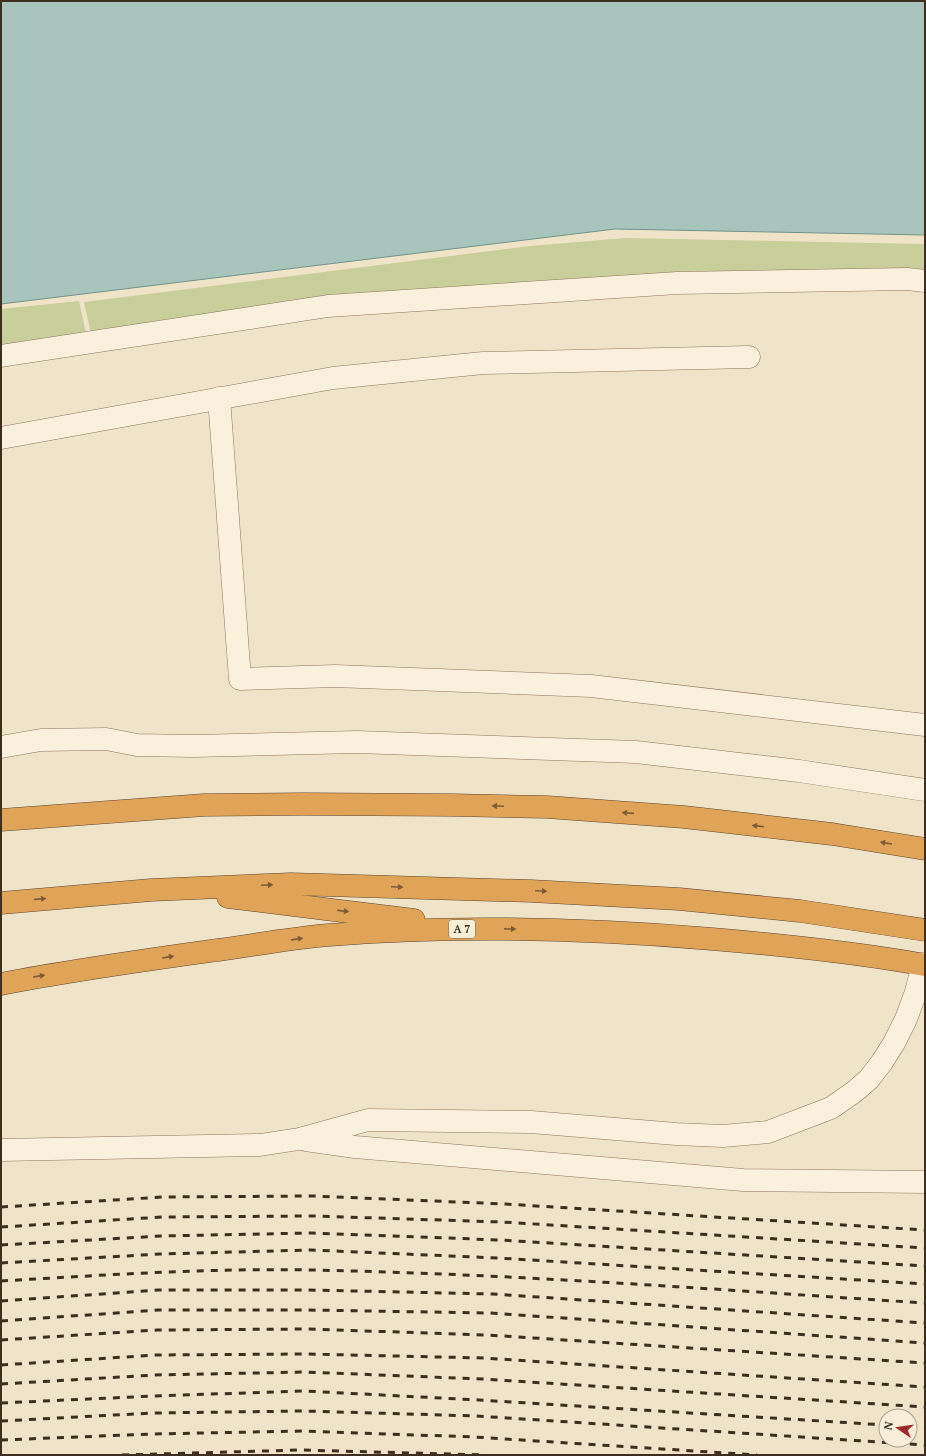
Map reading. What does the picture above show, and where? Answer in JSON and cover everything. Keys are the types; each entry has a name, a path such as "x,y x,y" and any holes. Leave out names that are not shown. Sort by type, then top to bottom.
{"highway":[{"path":"1,820 211,805 303,804 531,807 684,817 832,834 925,849"},
{"name":"A 7","path":"1,903 151,890 291,884 531,891 679,899 800,911 925,930"},
{"name":"A 7","path":"151,890 224,897 484,928"},
{"name":"A 7","path":"1,984 174,956 327,935 484,928 568,929 778,944 893,959 924,965"}],"lane":[{"path":"1,356 328,306 677,283 907,279 925,281"},
{"path":"1,438 333,378 484,363 749,357"},
{"path":"219,398 240,679 335,676 591,686 925,725"},
{"path":"1,747 41,740 106,739 137,745 193,746 357,742 636,752 792,770 925,790"},
{"path":"1,1150 260,1145 299,1139 368,1120 531,1122 676,1134 723,1136 768,1132 831,1108 854,1092 868,1079 894,1043 906,1019 924,965"},
{"path":"299,1139 355,1148 743,1180 925,1182"}],"green space":[{"path":"625,238 925,244 925,270 677,273 92,338 84,302 530,246"},
{"path":"79,301 87,338 1,352 1,309"}],"water":[{"path":"1,1 925,1 925,235 615,229 1,304"}],"railway":[{"path":"1,1207 163,1197 313,1196 505,1204 925,1230"},
{"path":"1,1227 162,1217 313,1216 502,1222 925,1248"},
{"path":"1,1245 161,1236 312,1233 500,1240 925,1266"},
{"path":"1,1263 160,1254 311,1250 498,1258 925,1284"},
{"path":"1,1281 195,1271 312,1270 542,1279 925,1303"},
{"path":"1,1301 158,1290 309,1290 493,1294 925,1323"},
{"path":"1,1321 158,1310 308,1310 490,1313 925,1343"},
{"path":"1,1340 157,1330 307,1329 487,1335 925,1363"},
{"path":"1,1365 156,1355 306,1354 484,1358 925,1387"},
{"path":"1,1384 155,1375 305,1372 482,1379 925,1407"},
{"path":"1,1403 304,1391 479,1400 878,1425"},
{"path":"1,1421 153,1413 304,1411 477,1416 925,1445"},
{"path":"918,1427 925,1427"},
{"path":"1,1440 152,1434 303,1431 474,1437 757,1455"},
{"path":"122,1455 301,1450 486,1455"}]}
